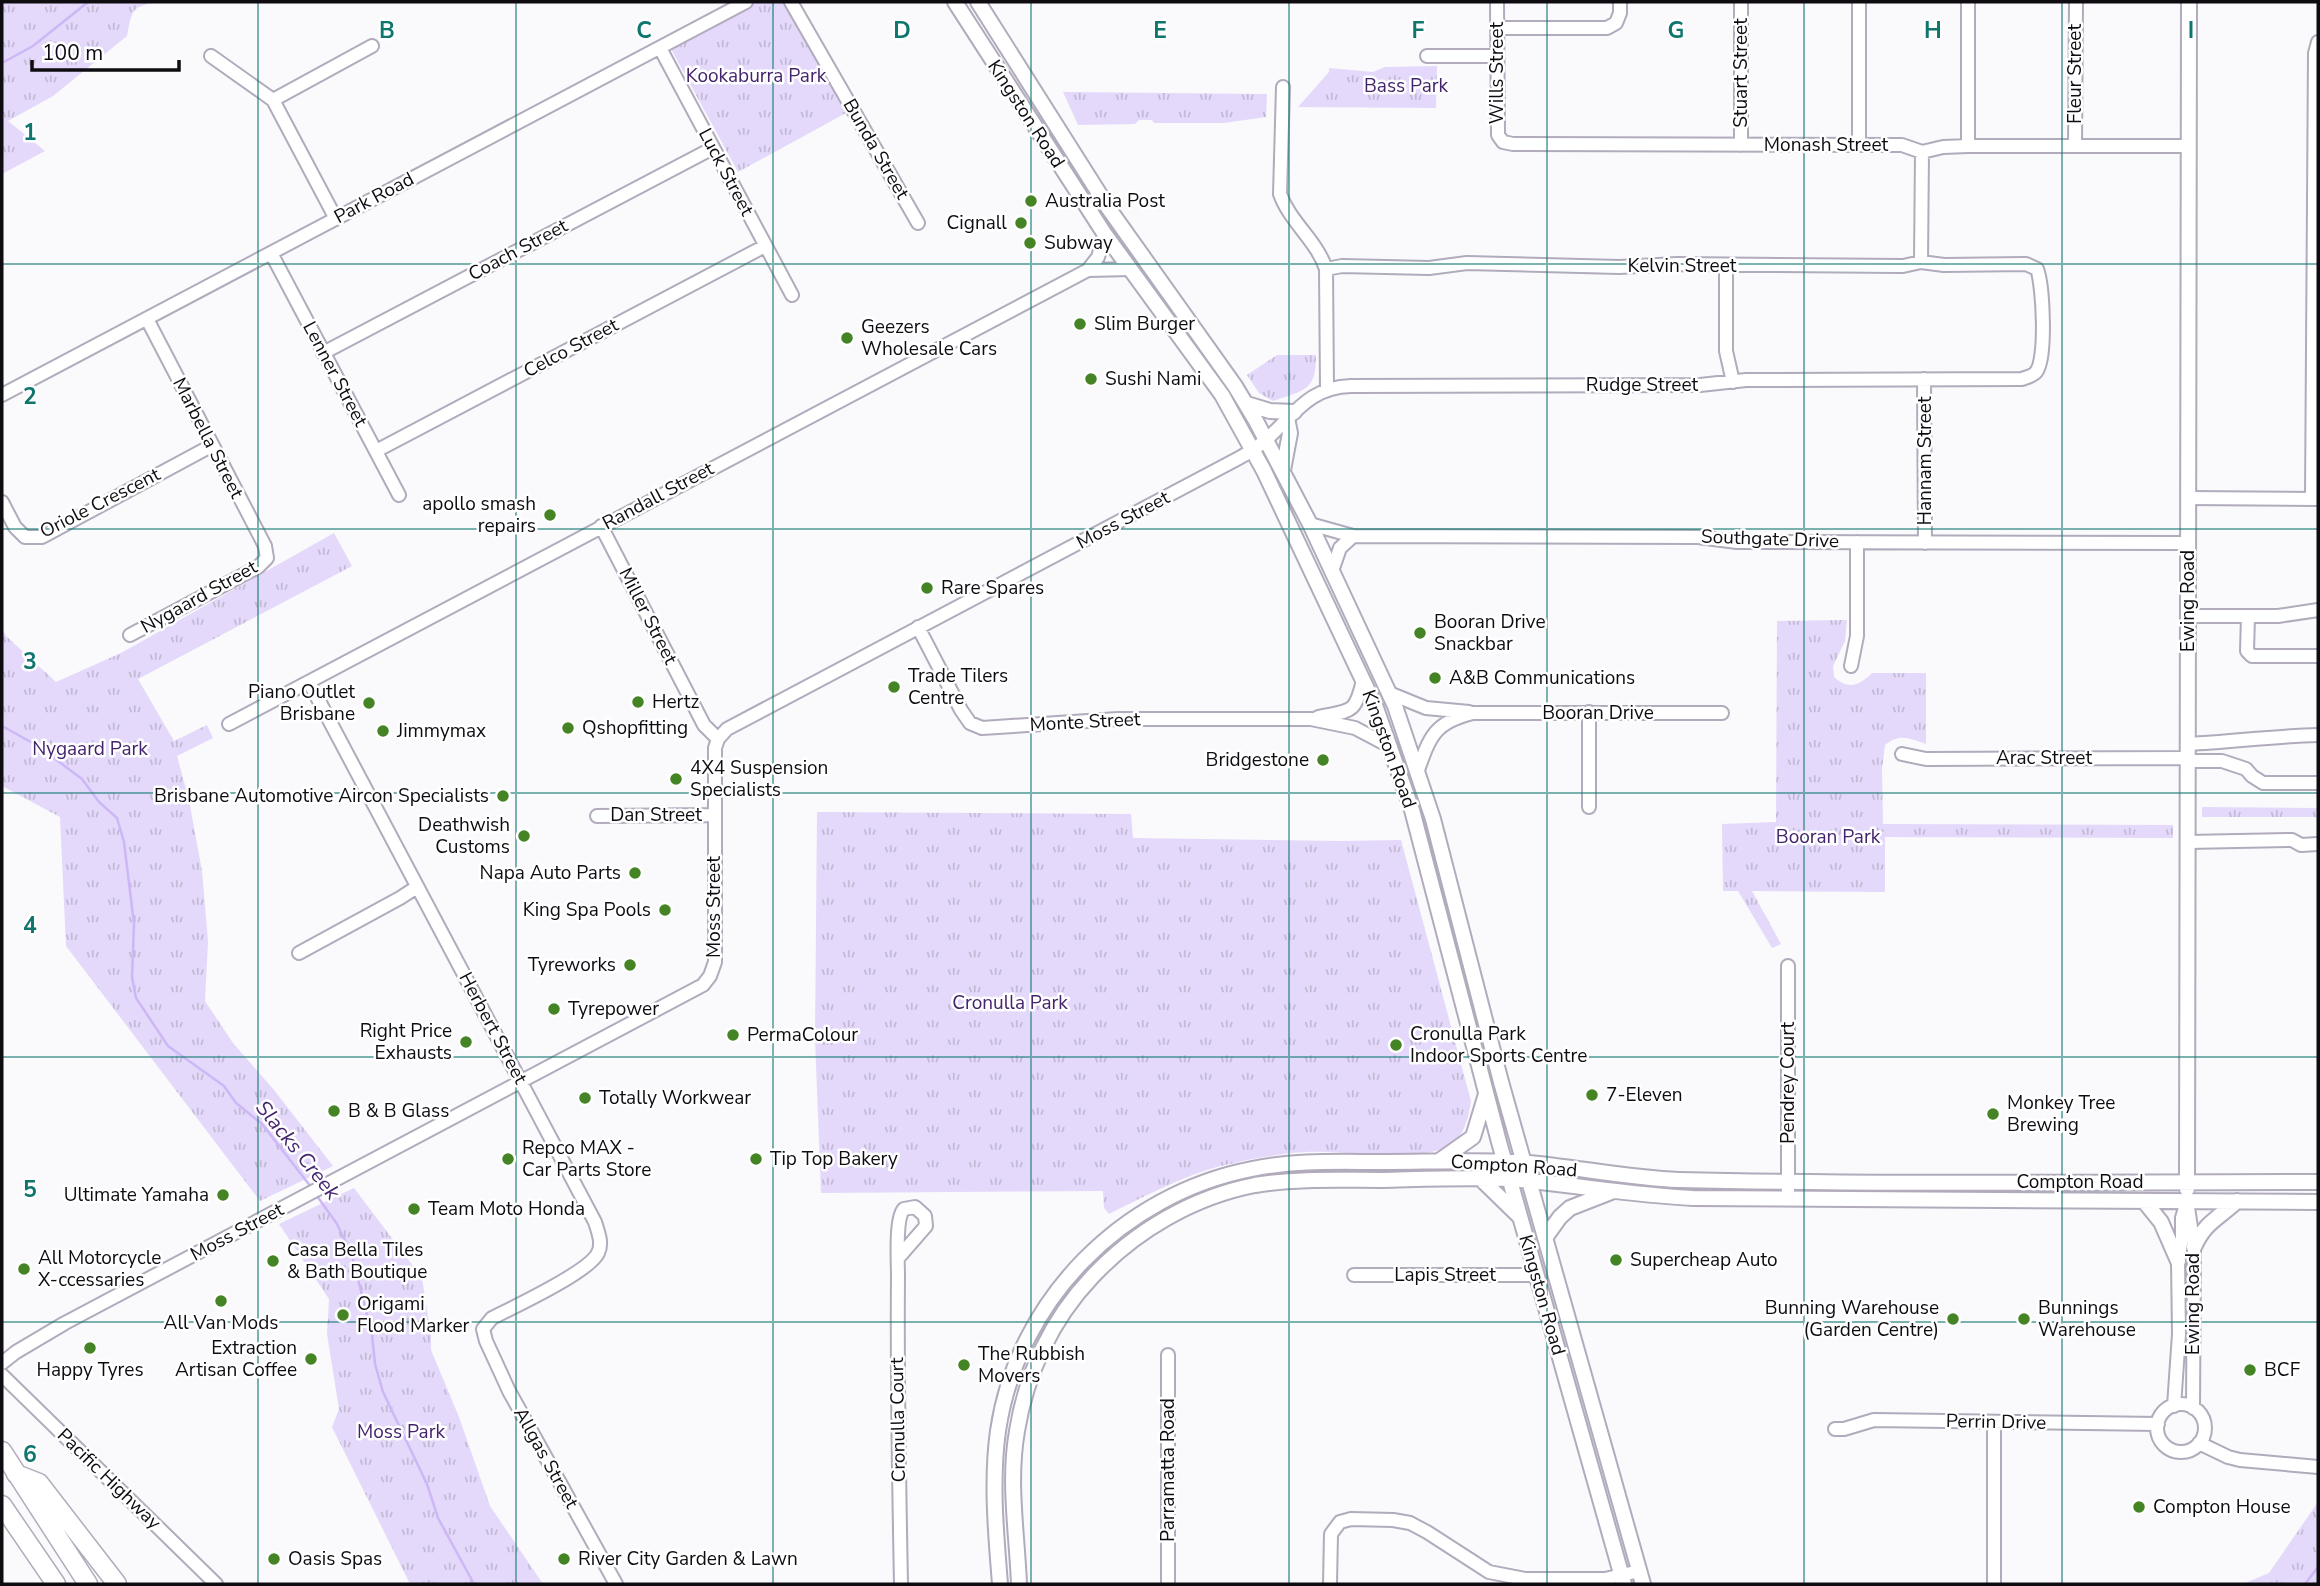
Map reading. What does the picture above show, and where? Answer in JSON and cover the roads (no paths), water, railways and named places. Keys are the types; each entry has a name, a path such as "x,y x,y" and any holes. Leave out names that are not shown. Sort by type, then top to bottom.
{"highway":[{"path":"2,1451 88,1584"},
{"path":"16,1474 39,1483 117,1584"},
{"path":"2,1505 56,1584"}],"main road":[{"name":"Kingston Road","path":"955,2 1105,234 1205,370 1253,450 1363,680 1391,747 1412,810 1486,1094 1623,1580"},
{"name":"Kingston Road","path":"978,2 1109,209 1247,404 1310,524 1389,693 1418,770 1437,836 1529,1182 1641,1578"},
{"name":"Ewing Road","path":"2188,1201 2189,2"},
{"path":"1247,404 1290,415 1290,433 1283,470"},
{"path":"1439,1161 1473,1137 1486,1094"},
{"name":"Compton Road","path":"1000,1584 995,1463 998,1430 1008,1388 1035,1325 1058,1289 1088,1255 1125,1224 1160,1201 1203,1182 1235,1172 1282,1164 1439,1161 1524,1163 1660,1179 2318,1182"},
{"path":"1482,1179 1520,1217"},
{"name":"Compton Road","path":"1019,1584 1012,1473 1016,1432 1035,1365 1056,1323 1081,1288 1113,1256 1147,1229 1181,1210 1219,1195 1256,1185 1310,1180 1482,1179 1680,1198 2318,1202"},
{"path":"1545,1238 1570,1208 1612,1192"},
{"path":"2144,1201 2165,1228 2178,1261"},
{"path":"2194,1247 2206,1226 2237,1201"}],"street":[{"name":"Park Road","path":"2,395 746,2"},
{"name":"Bunda Street","path":"791,2 918,223"},
{"name":"Wills Street","path":"1497,2 1497,124 1498,135 1503,142"},
{"path":"1497,28 1607,27 1616,23 1620,2"},
{"name":"Stuart Street","path":"1741,2 1741,145"},
{"path":"1858,2 1858,145"},
{"path":"1968,2 1968,146"},
{"name":"Fleur Street","path":"2075,146 2076,2"},
{"path":"2188,498 2315,499 2315,53 2318,42"},
{"path":"273,100 372,46"},
{"name":"Luck Street","path":"660,47 792,295"},
{"path":"211,56 273,100 336,219"},
{"path":"1427,56 1497,56"},
{"path":"1267,439 1290,415 1326,389 1326,269 1322,258 1285,208 1280,194 1283,87"},
{"name":"Monash Street","path":"1503,142 1902,145 1922,152 1943,147 1968,146 2189,146"},
{"name":"Coach Street","path":"323,353 713,148"},
{"path":"1921,262 1922,152"},
{"path":"1088,271 1098,257 1105,234"},
{"name":"Celco Street","path":"376,451 765,246"},
{"name":"Lenner Street","path":"271,253 399,495"},
{"name":"Kelvin Street","path":"1326,269 1342,266 1429,268 1467,263 1619,267 1668,264 1903,266 1921,262 1944,265 2026,264 2037,269 2042,282 2043,340 2041,365 2035,374"},
{"path":"1726,266 1726,351 1732,382"},
{"name":"Randall Street","path":"229,724 1088,271 1131,269"},
{"name":"Marbella Street","path":"147,319 265,546 267,558"},
{"name":"Rudge Street","path":"1326,389 1360,386 1686,385 1732,382 2022,379 2035,374"},
{"name":"Hannam Street","path":"1924,379 1925,543"},
{"name":"Moss Street","path":"2,1363 65,1323 699,988 710,976 715,954 713,769 715,748 727,729 1253,450 1267,439"},
{"name":"Oriole Crescent","path":"2,502 15,527 25,537 42,537 211,446"},
{"name":"Southgate Drive","path":"1310,524 1353,536 1685,537 1737,542 2188,543"},
{"name":"Miller Street","path":"601,526 705,727 719,739"},
{"path":"1332,571 1340,548 1353,536"},
{"path":"1850,666 1857,636 1857,542"},
{"name":"Nygaard Street","path":"130,635 258,568 267,558"},
{"path":"2188,616 2278,616 2318,610"},
{"path":"2248,616 2247,651 2252,656 2318,656"},
{"name":"Monte Street","path":"918,627 961,710 970,723 982,728 1118,719 1311,719 1356,728 1391,747"},
{"name":"Monte Street","path":"1311,719 1353,707 1359,699 1363,680"},
{"name":"Herbert Street","path":"309,682 595,1222 601,1240 598,1254 582,1270 492,1318 483,1329"},
{"name":"Booran Drive","path":"1389,693 1426,708 1473,713 1722,713"},
{"path":"1589,712 1589,807"},
{"name":"Booran Drive","path":"1418,770 1426,746 1435,731 1451,719 1473,713"},
{"path":"2188,754 2279,736 2318,735"},
{"name":"Arac Street","path":"1902,754 1926,759 2188,754"},
{"path":"2188,754 2246,769 2263,783 2318,783"},
{"name":"Dan Street","path":"597,816 714,815"},
{"path":"2188,842 2292,841 2301,845 2318,844"},
{"path":"299,953 417,887"},
{"name":"Pendrey Court","path":"1788,966 1788,1199"},
{"name":"Ewing Road","path":"2188,1201 2194,1247 2193,1408"},
{"name":"Ewing Road","path":"2174,1406 2179,1334 2178,1261 2182,1218 2188,1201"},
{"name":"Cronulla Court","path":"898,1257 901,1584"},
{"name":"Lapis Street","path":"1354,1275 1536,1275"},
{"name":"Allgas Street","path":"483,1329 509,1391 616,1584"},
{"name":"Parramatta Road","path":"1168,1355 1168,1584"},
{"name":"Pacific Highway","path":"2,1375 216,1584"},
{"path":"2174,1406 2193,1408 2202,1418 2203,1436 2199,1443 2186,1451 2171,1450 2160,1440 2158,1424 2164,1412 2174,1406"},
{"name":"Perrin Drive","path":"1835,1429 1874,1420 2158,1424"},
{"path":"1994,1422 1994,1584"},
{"path":"2199,1443 2240,1460 2318,1467"},
{"path":"1330,1584 1333,1523 1351,1519 1410,1523 1494,1579 1521,1582 1641,1578"}],"waterway":[{"path":"2,63 33,46 88,2"},
{"name":"Slacks Creek","path":"2,726 38,746 82,779 99,802 117,818 124,842 134,924 132,977 136,998 168,1046 224,1086 236,1103 262,1124 311,1187"},
{"name":"Slacks Creek","path":"317,1196 337,1224 352,1255 383,1392 427,1484 438,1518 474,1584"},
{"name":"Slacks Creek","path":"2305,1584 2318,1567"}],"place":[{"name":"Australia Post","path":"1031,201"},
{"name":"Cignall","path":"1021,223"},
{"name":"Subway","path":"1030,243"},
{"name":"Slim Burger","path":"1080,324"},
{"name":"Geezers Wholesale Cars","path":"847,338"},
{"name":"Sushi Nami","path":"1091,379"},
{"name":"apollo smash repairs","path":"550,515"},
{"name":"Rare Spares","path":"927,588"},
{"name":"Booran Drive Snackbar","path":"1420,633"},
{"name":"A&B Communications","path":"1435,678"},
{"name":"Trade Tilers Centre","path":"894,687"},
{"name":"Hertz","path":"638,702"},
{"name":"Piano Outlet Brisbane","path":"369,703"},
{"name":"Qshopfitting","path":"568,728"},
{"name":"Jimmymax","path":"383,731"},
{"name":"Bridgestone","path":"1323,760"},
{"name":"4X4 Suspension Specialists","path":"676,779"},
{"name":"Brisbane Automotive Aircon Specialists","path":"503,796"},
{"name":"Deathwish Customs","path":"524,836"},
{"name":"Napa Auto Parts","path":"635,873"},
{"name":"King Spa Pools","path":"665,910"},
{"name":"Tyreworks","path":"630,965"},
{"name":"Tyrepower","path":"554,1009"},
{"name":"PermaColour","path":"733,1035"},
{"name":"Right Price Exhausts","path":"466,1042"},
{"name":"Cronulla Park Indoor Sports Centre","path":"1396,1045"},
{"name":"7-Eleven","path":"1592,1095"},
{"name":"Totally Workwear","path":"585,1098"},
{"name":"B & B Glass","path":"334,1111"},
{"name":"Monkey Tree Brewing","path":"1993,1114"},
{"name":"Repco MAX - Car Parts Store","path":"508,1159"},
{"name":"Tip Top Bakery","path":"756,1159"},
{"name":"Ultimate Yamaha","path":"223,1195"},
{"name":"Team Moto Honda","path":"414,1209"},
{"name":"Supercheap Auto","path":"1616,1260"},
{"name":"Casa Bella Tiles & Bath Boutique","path":"273,1261"},
{"name":"All Motorcycle X-ccessaries","path":"24,1269"},
{"name":"All Van Mods","path":"221,1301"},
{"name":"Origami Flood Marker","path":"343,1315"},
{"name":"Bunning Warehouse (Garden Centre)","path":"1953,1319"},
{"name":"Bunnings Warehouse","path":"2024,1319"},
{"name":"Happy Tyres","path":"90,1348"},
{"name":"Extraction Artisan Coffee","path":"311,1359"},
{"name":"The Rubbish Movers","path":"964,1365"},
{"name":"BCF","path":"2250,1370"},
{"name":"Compton House","path":"2139,1507"},
{"name":"Oasis Spas","path":"274,1559"},
{"name":"River City Garden & Lawn","path":"564,1559"}],"park label":[{"name":"Kookaburra Park","path":"756,76"},
{"name":"Bass Park","path":"1406,86"},
{"name":"Nygaard Park","path":"90,749"},
{"name":"Booran Park","path":"1828,837"},
{"name":"Cronulla Park","path":"1010,1003"},
{"name":"Moss Park","path":"401,1432"}]}
